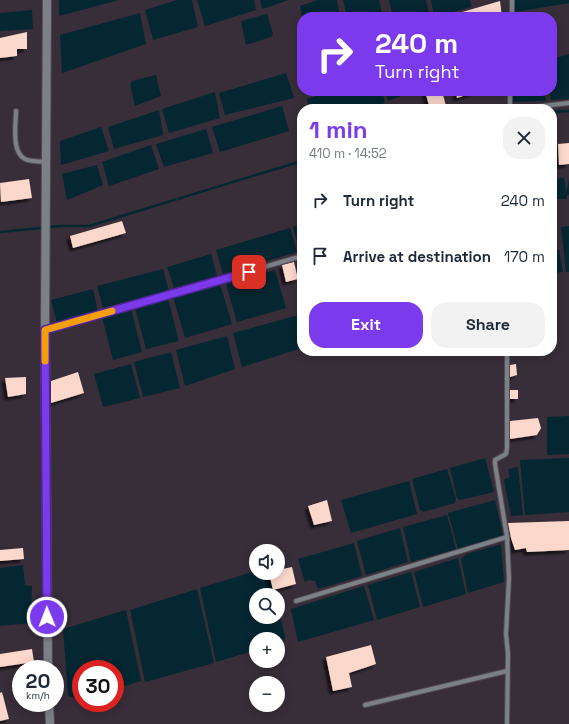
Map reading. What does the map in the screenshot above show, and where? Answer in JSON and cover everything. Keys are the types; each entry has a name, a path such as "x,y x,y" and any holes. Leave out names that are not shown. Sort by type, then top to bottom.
{"street":[{"path":"47,0 45,330 48,660"},
{"path":"49,712 50,724"}],"lane":[{"path":"512,0 512,12"},
{"path":"554,104 569,102"},
{"path":"16,111 16,143 20,155 25,160 47,162"},
{"path":"45,330 297,257"},
{"path":"507,356 507,448 506,454 495,460 507,537 509,578 506,634 508,654 507,724"},
{"path":"296,601 507,537"},
{"path":"365,705 507,671"}],"water":[{"path":"59,0 119,0 59,16"},
{"path":"177,0 192,0 198,27 153,40 145,10"},
{"path":"197,0 254,0 256,10 205,26"},
{"path":"260,0 289,0 262,9"},
{"path":"318,0 337,0 339,12 301,12 300,6"},
{"path":"343,0 379,0 382,12 346,12"},
{"path":"389,0 426,0 429,12 392,12"},
{"path":"431,0 470,0 471,7 452,12 433,12"},
{"path":"515,0 569,0 569,3 515,12"},
{"path":"32,10 33,29 0,31 0,13"},
{"path":"140,13 146,44 62,73 60,35"},
{"path":"267,14 273,34 271,37 246,45 241,21"},
{"path":"569,54 569,99 551,100 550,96 557,96 557,58"},
{"path":"286,73 294,98 225,115 219,93"},
{"path":"156,75 161,96 135,106 130,84 132,81"},
{"path":"215,92 220,118 169,133 162,109"},
{"path":"316,96 383,96 385,103 308,104 307,99"},
{"path":"386,96 402,96 388,101"},
{"path":"512,96 546,96 546,101 512,102"},
{"path":"282,106 289,131 220,152 212,127"},
{"path":"159,110 163,135 114,149 108,127"},
{"path":"101,127 109,151 61,165 60,141"},
{"path":"206,129 213,153 164,167 156,144"},
{"path":"151,145 159,169 109,186 102,162"},
{"path":"97,165 103,185 67,200 62,174"},
{"path":"564,178 566,193 569,179 569,195 567,195 567,199 557,199 557,179"},
{"path":"297,226 297,242 293,227"},
{"path":"569,226 569,272 566,272 561,227"},
{"path":"290,228 297,252 223,274 216,250"},
{"path":"557,250 559,250 563,272 557,273"},
{"path":"211,254 217,276 174,288 167,267"},
{"path":"163,269 169,291 103,308 97,286"},
{"path":"275,270 286,308 237,322 226,284"},
{"path":"220,284 232,324 185,338 173,297"},
{"path":"93,289 98,312 57,323 51,300"},
{"path":"168,299 179,341 146,349 135,308"},
{"path":"131,309 142,352 113,360 102,317"},
{"path":"297,315 297,350 242,367 233,333"},
{"path":"227,336 235,369 185,386 176,350"},
{"path":"171,352 180,388 143,397 134,362"},
{"path":"131,364 140,398 103,407 94,374"},
{"path":"569,416 569,454 547,455 547,417"},
{"path":"485,458 494,492 460,500 457,498 450,468"},
{"path":"569,458 569,512 525,515 520,460"},
{"path":"518,467 523,515 511,516 504,480 510,477 508,469"},
{"path":"447,469 456,499 455,503 423,512 420,510 412,479"},
{"path":"409,481 417,514 351,533 341,500"},
{"path":"495,500 503,536 458,549 448,513"},
{"path":"447,515 456,549 411,562 403,527"},
{"path":"400,528 408,562 366,575 357,541"},
{"path":"354,543 362,576 318,589 315,581 308,580 305,582 298,559"},
{"path":"501,544 504,582 468,593 461,559 467,554"},
{"path":"458,558 466,594 423,607 414,572"},
{"path":"23,565 25,585 32,586 31,623 0,626 0,568"},
{"path":"411,572 420,607 377,620 368,585"},
{"path":"249,573 249,580 271,580 273,588 249,588 249,624 282,624 284,632 249,632 249,652 216,662 200,588"},
{"path":"364,586 374,620 298,642 291,609"},
{"path":"197,589 214,663 145,682 130,610"},
{"path":"126,610 141,681 124,686 124,660 72,660 72,697 70,697 68,695 63,629"}],"building":[{"path":"500,1 501,12 462,12"},
{"path":"27,32 27,49 17,49 17,56 0,58 0,38"},
{"path":"426,96 443,96 445,104 438,104 429,104"},
{"path":"569,143 569,164 559,165 558,144"},
{"path":"29,179 32,198 1,202 0,183"},
{"path":"122,221 126,233 73,248 70,236"},
{"path":"294,262 297,279 286,282 282,265"},
{"path":"516,364 517,375 510,377 510,365"},
{"path":"78,372 84,393 51,403 51,381"},
{"path":"26,377 26,394 8,397 5,378"},
{"path":"510,390 518,390 518,399 510,399"},
{"path":"538,418 541,428 537,435 510,439 510,421"},
{"path":"327,500 332,521 314,525 308,506"},
{"path":"569,521 569,550 527,552 526,548 515,550 508,523"},
{"path":"23,548 24,559 0,561 0,550"},
{"path":"292,567 296,584 281,588 273,588 271,580 285,580 285,568"},
{"path":"371,645 376,664 349,673 352,687 333,691 326,657"},
{"path":"32,649 34,660 12,660 12,665 0,667 0,654"},
{"path":"2,692 9,719 0,721 0,693"}],"waterway":[{"path":"557,112 569,111"},
{"path":"0,232 60,226 89,226 297,163"}],"slow traffic":[{"path":"45,361 45,330 112,311"}],"route":[{"path":"47,617 45,330 249,272"}]}
